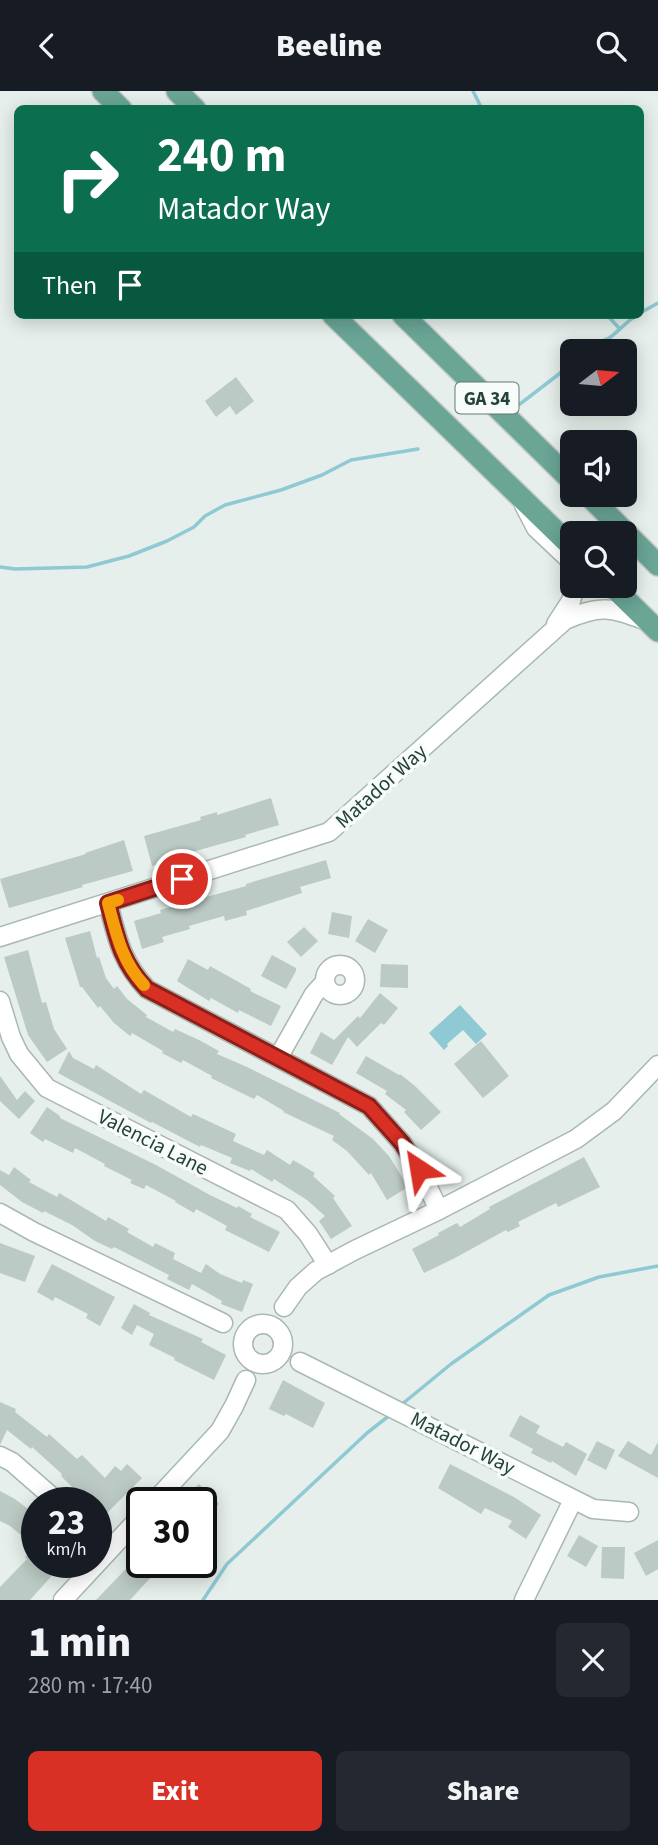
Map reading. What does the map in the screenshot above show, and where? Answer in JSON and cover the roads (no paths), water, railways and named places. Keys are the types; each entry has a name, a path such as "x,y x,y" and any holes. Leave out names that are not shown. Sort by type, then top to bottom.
{"main road":[{"path":"103,91 117,105"},
{"path":"177,91 191,105"},
{"name":"GA 34","path":"337,319 560,535"},
{"name":"GA 34","path":"407,319 560,469"},
{"path":"600,507 658,565"},
{"path":"625,598 652,624"}],"street":[{"path":"522,498 536,528 560,551"},
{"path":"546,638 572,598"},
{"name":"Matador Way","path":"0,937 329,832 565,620 603,609 615,610 652,624"},
{"path":"108,903 119,946 135,975 147,989 369,1106 402,1143 419,1169 439,1210"},
{"path":"278,1058 314,994 324,983"},
{"name":"Valencia Lane","path":"0,1001 19,1054 47,1088 287,1210 308,1234 328,1265"},
{"path":"223,1323 257,1356 280,1356 271,1332 298,1287 316,1271 576,1139 614,1111 658,1065"},
{"path":"0,1213 223,1323 271,1332"},
{"path":"257,1356 246,1334 271,1332"},
{"name":"Matador Way","path":"271,1332 300,1362"},
{"path":"168,1487 220,1431 257,1356"},
{"name":"Matador Way","path":"257,1356 300,1362 593,1509 629,1512"},
{"path":"0,1456 12,1462 41,1487"},
{"path":"524,1600 573,1500"},
{"path":"63,1600 79,1578"}],"water":[{"path":"460,1005 487,1034 476,1044 463,1030 444,1050 429,1033"}],"waterway":[{"path":"473,91 480,105"},
{"path":"644,311 658,303"},
{"path":"611,319 619,328"},
{"path":"606,339 631,319"},
{"path":"520,404 560,373"},
{"path":"0,567 87,567 129,556 194,527 205,516 225,505 281,490 322,475 351,460 418,449"},
{"path":"401,1405 451,1364 549,1295 599,1277 658,1266"},
{"path":"203,1600 227,1564 367,1433 390,1415"}]}
